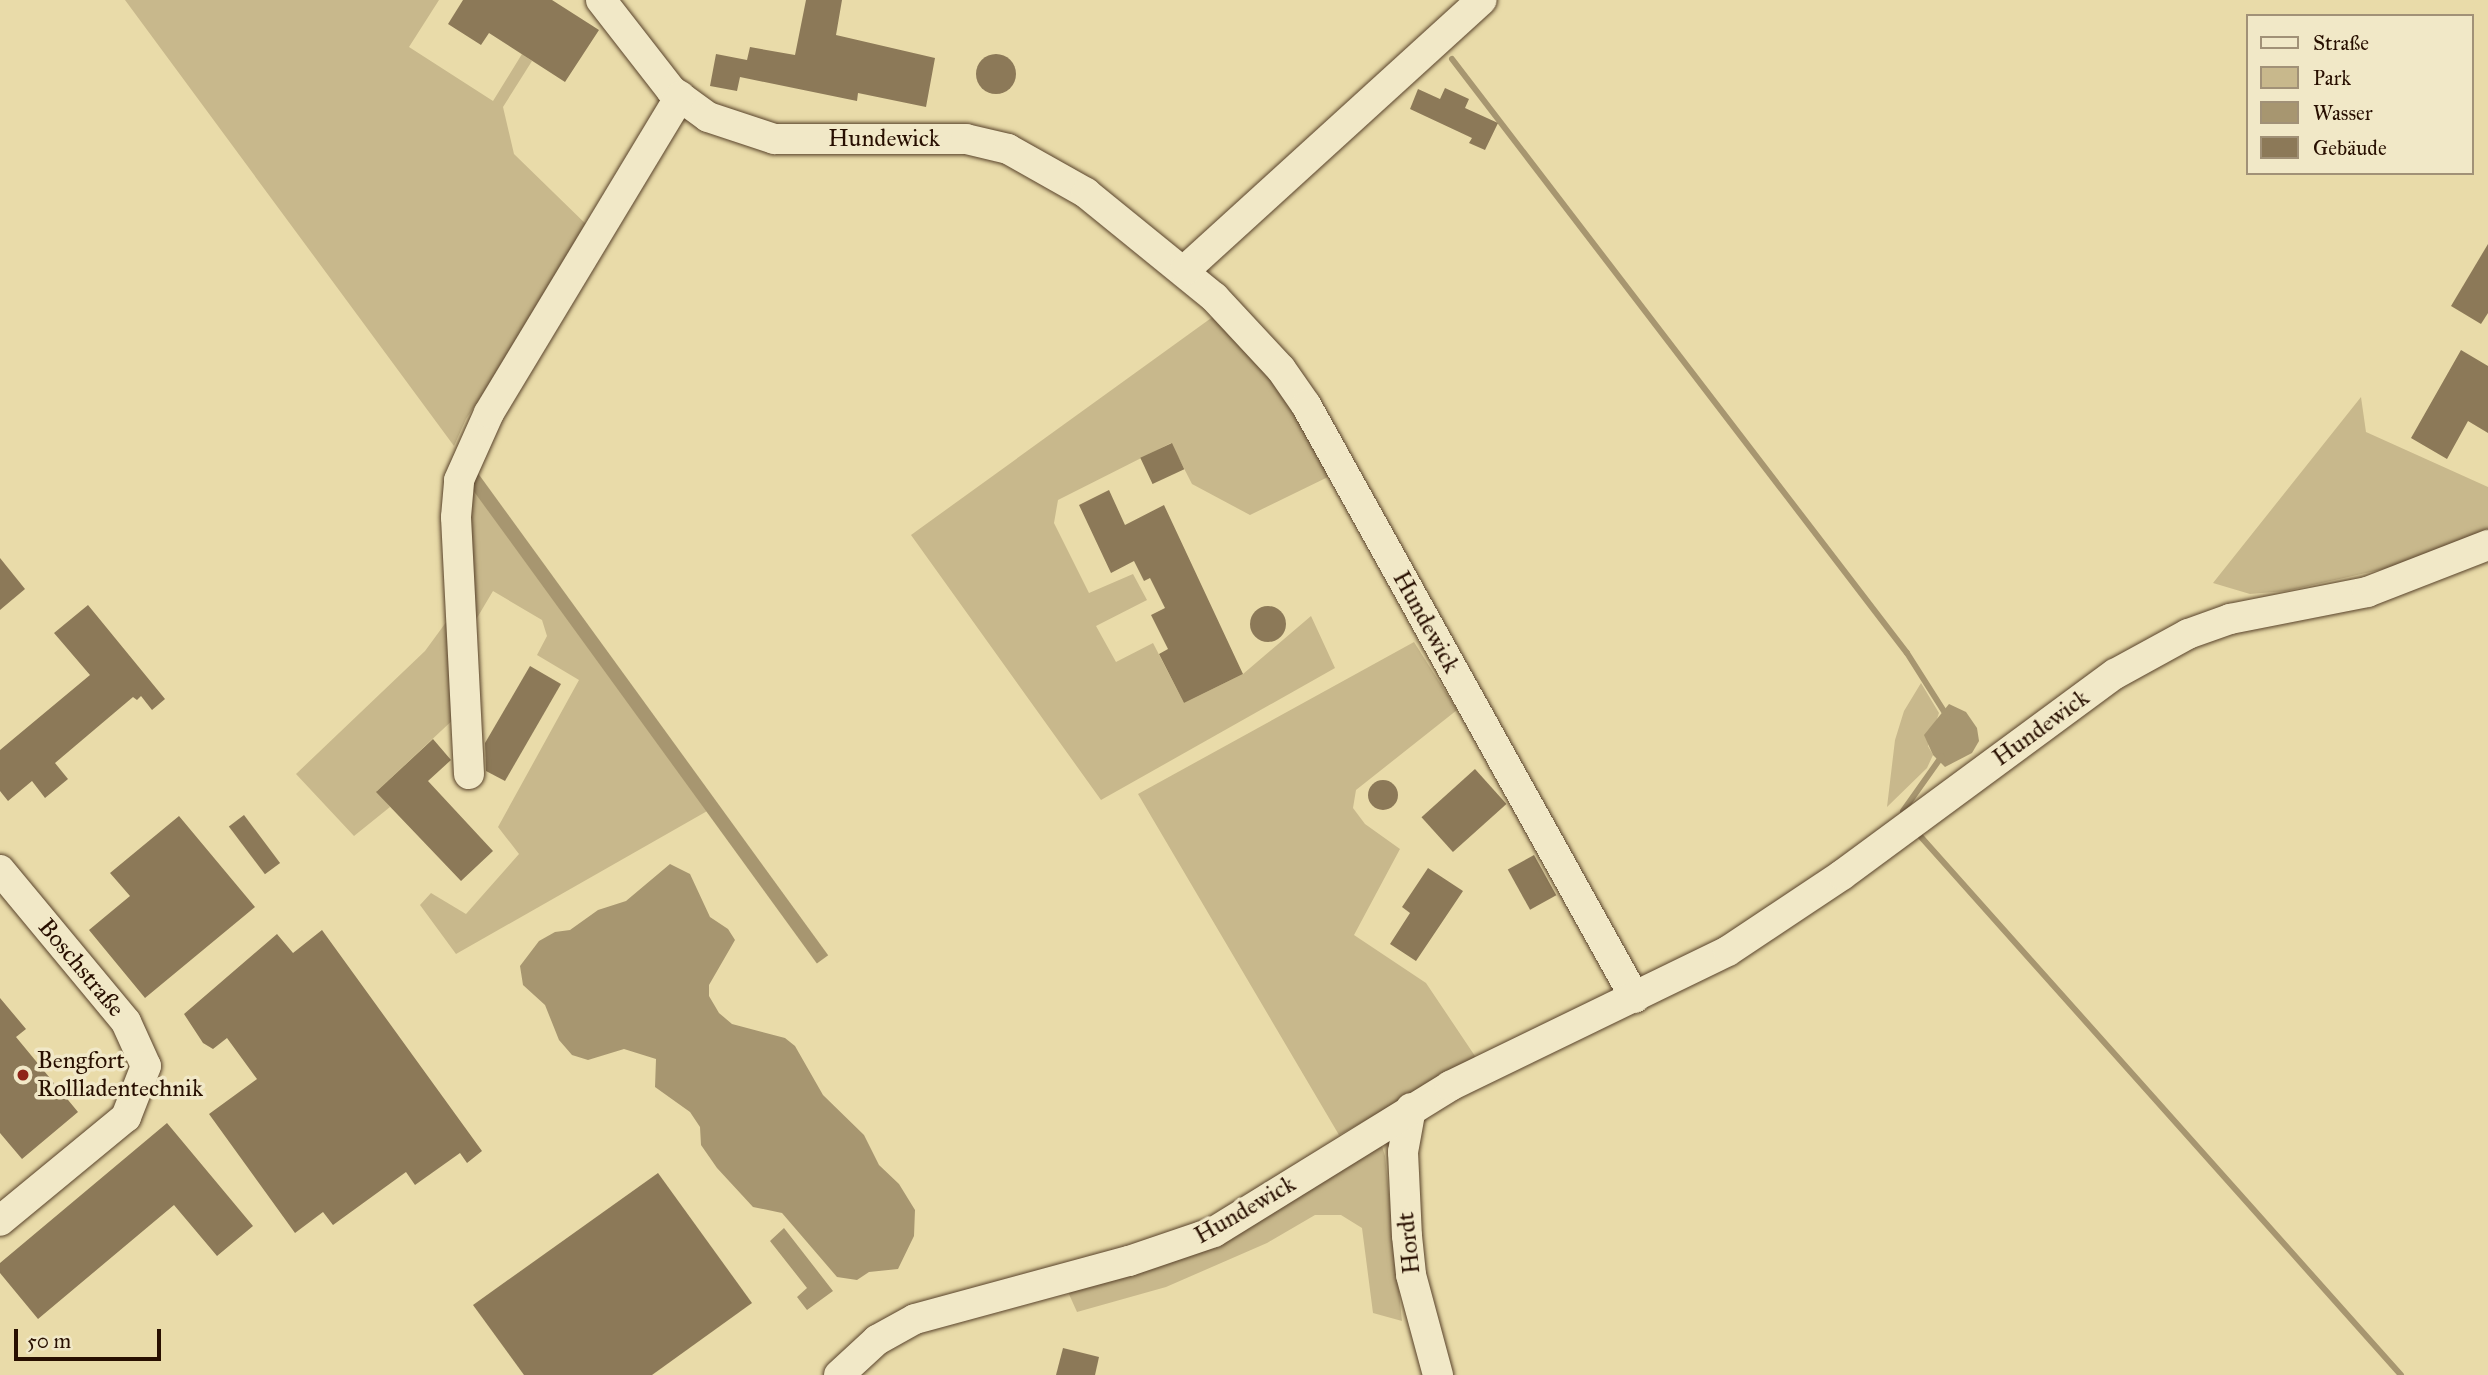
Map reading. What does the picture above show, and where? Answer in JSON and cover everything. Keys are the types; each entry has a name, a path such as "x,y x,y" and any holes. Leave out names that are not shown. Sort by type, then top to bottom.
{"street":[{"name":"Hundewick","path":"601,0 656,74 680,96 721,124 774,138 966,139 1007,149 1066,178 1185,270 1258,341 1306,405 1635,998"},
{"path":"1185,270 1482,0"},
{"path":"469,774 457,547 459,480 488,413 680,96"},
{"name":"Hundewick","path":"838,1375 877,1340 915,1319 1129,1261 1214,1232 1411,1108 1635,998 1751,936 2148,655 2230,619 2367,592 2488,545"},
{"name":"Boschstraße","path":"0,870 126,1022 146,1066 126,1117 0,1221"},
{"name":"Hordt","path":"1411,1108 1403,1152 1407,1236 1411,1275 1437,1375"}],"green space":[{"path":"125,0 439,0 409,47 493,101 522,54 532,61 503,107 514,154 592,230 466,419 454,446"},
{"path":"1214,316 1283,389 1330,476 1250,515 1192,484 1171,443 1058,500 1054,523 1089,593 1133,574 1147,600 1096,626 1116,662 1153,643 1184,703 1243,674 1311,616 1335,668 1101,800 911,535"},
{"path":"2361,397 2366,432 2488,487 2488,533 2406,564 2286,591 2250,594 2213,583"},
{"path":"467,478 709,810 456,954 420,905 431,893 466,914 519,854 498,827 579,680 537,655 547,636 542,620 493,591 468,633"},
{"path":"455,610 457,716 377,791 390,807 354,836 296,774 425,651"},
{"path":"1414,642 1457,710 1356,790 1353,808 1365,824 1400,849 1354,935 1426,983 1477,1059 1339,1135 1138,794"},
{"path":"1921,683 1939,713 1928,746 1933,755 1927,768 1887,807 1895,740 1904,711"},
{"path":"1378,1133 1385,1156 1402,1321 1373,1313 1362,1228 1341,1215 1315,1215 1267,1243 1166,1287 1077,1312 1068,1292 944,1322 910,1326 1174,1254"}],"water":[{"path":"472,465 828,955 817,963 461,473"},
{"path":"1949,704 1966,712 1977,728 1979,741 1972,753 1945,767 1933,755 1924,735"},
{"path":"670,864 690,874 710,917 728,929 735,940 709,985 709,996 719,1013 732,1024 785,1038 795,1046 823,1095 864,1135 879,1165 899,1184 915,1210 914,1236 898,1269 869,1272 857,1280 837,1277 782,1213 753,1207 717,1168 701,1145 700,1127 690,1112 655,1087 656,1059 624,1049 588,1060 572,1055 559,1040 545,1005 523,985 520,966 539,941 555,932 570,930 598,910 626,901"},
{"path":"784,1228 833,1291 807,1310 797,1297 807,1288 770,1241"}],"building":[{"path":"463,0 552,0 599,30 565,82 489,33 481,45 448,24"},
{"path":"806,0 842,0 836,35 935,58 926,107 858,93 857,101 740,77 737,91 710,86 716,54 747,60 750,47 795,55"},
{"path":"996,54 1004,55 1010,60 1015,66 1015,82 1010,88 1004,93 996,94 988,93 982,88 977,82 976,74 977,66 982,60 988,55"},
{"path":"1445,88 1469,99 1465,108 1498,123 1485,150 1469,143 1472,138 1410,109 1418,89 1440,99"},
{"path":"2488,244 2488,313 2481,324 2451,306"},
{"path":"2461,350 2488,366 2488,433 2468,421 2447,459 2411,438"},
{"path":"1172,443 1184,469 1153,484 1140,458"},
{"path":"1109,490 1125,525 1164,505 1243,674 1184,703 1159,654 1168,649 1151,615 1165,608 1150,578 1144,581 1134,561 1111,573 1079,505"},
{"path":"0,558 25,589 0,610"},
{"path":"88,605 165,699 152,710 141,696 137,700 133,697 55,763 68,779 45,798 32,781 8,801 0,791 0,750 90,675 54,633"},
{"path":"1268,606 1280,612 1286,624 1280,636 1268,642 1256,636 1250,624 1256,612"},
{"path":"530,666 561,684 505,781 486,771 485,743"},
{"path":"433,739 451,760 428,781 493,851 461,881 376,792"},
{"path":"1475,769 1506,804 1453,852 1421,817"},
{"path":"1383,780 1394,784 1398,795 1394,806 1383,810 1372,806 1368,795 1372,784"},
{"path":"244,815 280,863 265,874 229,826"},
{"path":"179,816 255,907 145,998 89,930 130,896 110,873"},
{"path":"1534,855 1556,895 1530,910 1508,870"},
{"path":"1428,868 1463,891 1416,961 1390,944 1410,913 1402,907"},
{"path":"322,930 482,1151 467,1163 460,1153 415,1185 406,1172 333,1225 323,1212 295,1233 209,1114 257,1079 227,1038 213,1049 203,1043 184,1014 277,934 293,953"},
{"name":"Bengfort Rollladentechnik","path":"0,998 26,1029 16,1037 78,1112 22,1159 0,1133"},
{"path":"167,1123 253,1226 217,1256 174,1205 38,1319 0,1273 0,1263"},
{"path":"658,1173 752,1303 652,1375 524,1375 473,1305"},
{"path":"1063,1348 1099,1357 1095,1375 1056,1375"}],"waterway":[{"path":"1452,59 1907,653 1947,716"},
{"path":"1903,811 1942,756"},
{"path":"1921,837 2401,1375"}],"place":[{"name":"Bengfort Rollladentechnik","path":"23,1075"}]}
